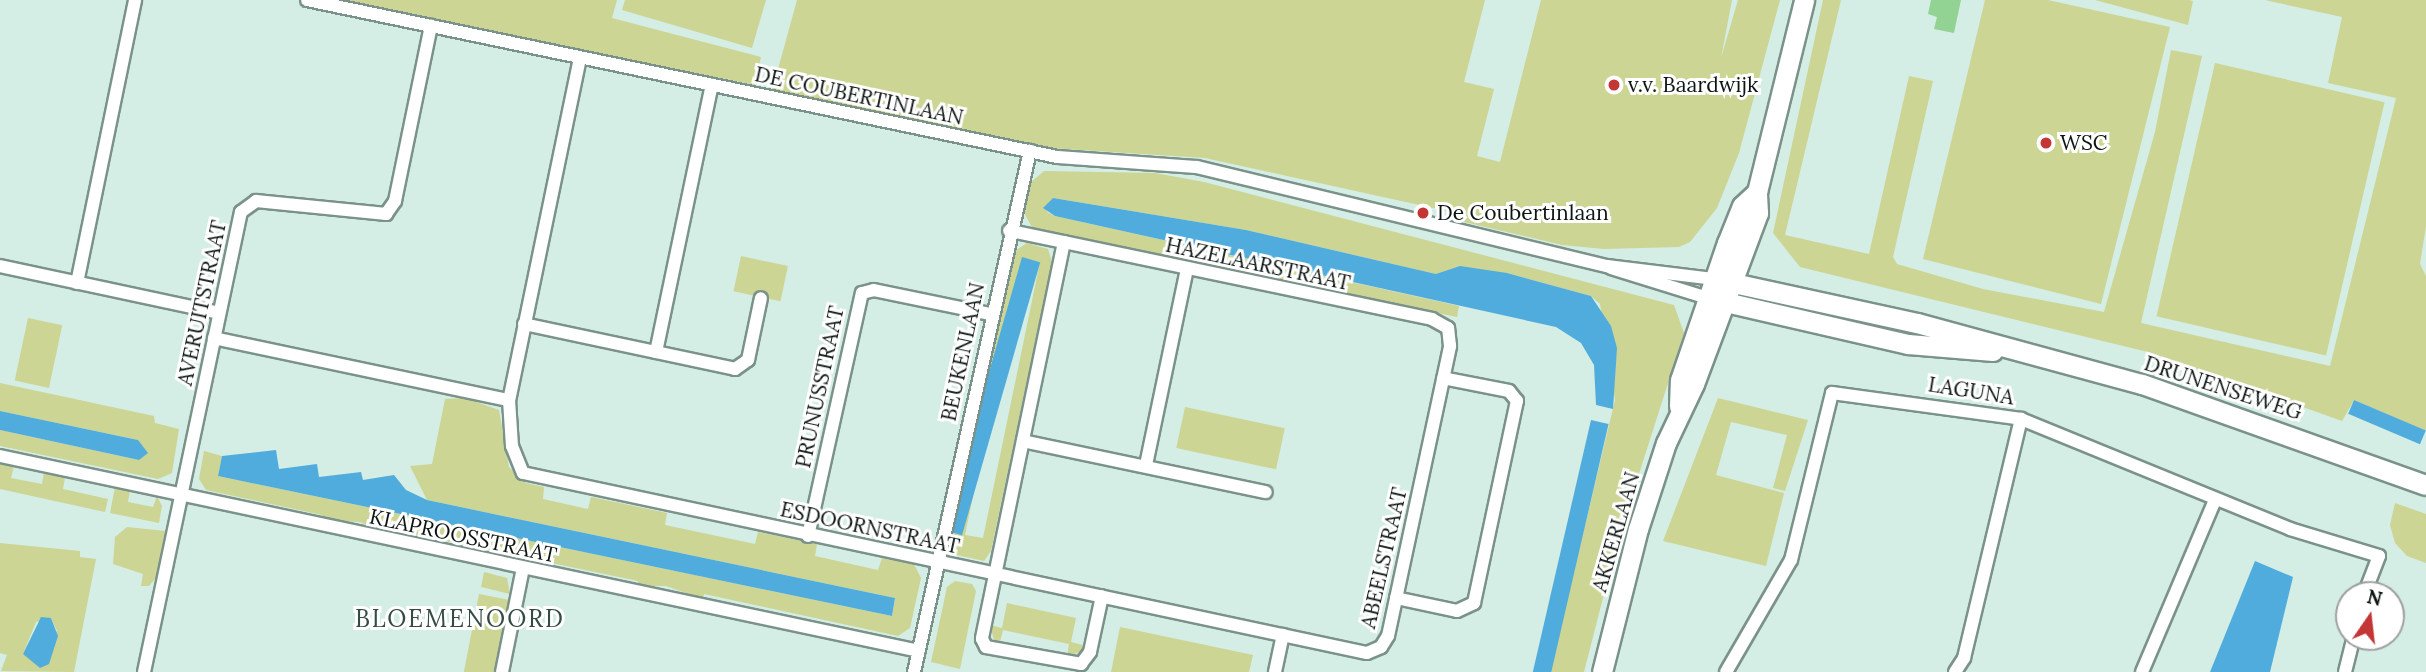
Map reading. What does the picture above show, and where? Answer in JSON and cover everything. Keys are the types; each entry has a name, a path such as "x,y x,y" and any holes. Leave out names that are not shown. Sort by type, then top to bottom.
{"street":[{"path":"77,282 135,0"},
{"name":"DE COUBERTINLAAN","path":"307,0 1030,152 1196,167 1607,266 1717,301"},
{"name":"AKKERLAAN","path":"1602,672 1638,528 1679,407 1680,380 1758,213 1757,192 1804,0"},
{"name":"AVERUITSTRAAT","path":"144,672 219,313 247,203 371,216 391,209 431,26"},
{"path":"214,338 509,400 580,58"},
{"path":"656,352 712,85"},
{"name":"BEUKENLAAN","path":"914,672 990,314 1030,152"},
{"name":"HAZELAARSTRAAT","path":"1009,231 1432,319 1448,328 1443,377"},
{"path":"1064,242 982,639 986,647 1072,667 1090,652 1102,596"},
{"path":"0,266 219,313"},
{"name":"DE COUBERTINLAAN","path":"1607,266 1724,281"},
{"path":"1146,466 1187,268"},
{"name":"DRUNENSEWEG","path":"1724,281 1936,328 2001,350 2235,413 2426,485"},
{"name":"PRUNUSSTRAAT","path":"808,536 862,293 874,290 990,314"},
{"path":"524,324 735,369 745,366 761,298"},
{"name":"DRUNENSEWEG","path":"1717,301 1908,344 2001,350"},
{"path":"1396,598 1457,611 1474,603 1517,401 1509,391 1443,377"},
{"name":"ABEELSTRAAT","path":"1283,635 1367,653 1381,647 1388,636 1443,377"},
{"name":"LAGUNA","path":"1726,672 1791,560 1832,393 2021,419 2216,499 2379,556 2369,581"},
{"name":"ESDOORNSTRAAT","path":"509,400 512,446 523,473 808,536 1283,635"},
{"path":"1955,672 1964,659 2021,419"},
{"path":"1023,441 1266,492"},
{"name":"KLAPROOSSTRAAT","path":"0,456 919,650"},
{"path":"2142,672 2216,499"},
{"path":"502,672 523,568"},
{"path":"1275,672 1283,635"},
{"path":"2346,672 2351,651"}],"green space":[{"path":"336,0 617,0 612,18 761,57 755,85"},
{"path":"625,0 766,0 752,48 622,10"},
{"path":"797,0 1485,0 1464,82 1494,89 1477,156 1500,162 1541,0 1732,0 1721,58 1738,0 1780,0 1739,153 1717,208 1690,242 1679,247 1604,249 1562,245 1464,222 1465,215 1205,158 1049,148 772,91"},
{"path":"1823,0 1841,0 1785,235 1869,254 1909,76 1933,81 1893,257 1897,264 1983,289 2104,312 2155,132 2171,50 2202,56 2141,323 2330,366 2396,98 2328,83 2342,17 2265,0 2426,0 2426,226 2420,264 2426,276 2426,431 2354,400 2342,421 2152,353 1800,267 1773,233"},
{"name":"WSC","path":"1985,0 2048,0 2170,27 2101,304 1923,259"},
{"path":"2095,0 2189,0 2193,1 2188,25"},
{"path":"2215,63 2385,102 2326,355 2157,316"},
{"path":"1044,171 1155,173 1204,182 1674,305 1684,333 1617,543 1584,672 1550,672 1615,400 1600,304 1591,296 1507,273 1436,274 1246,230 1053,198 1047,212 1055,216 1459,306 1457,317 1033,229 1023,211 1029,184"},
{"path":"1027,243 1048,249 1052,262 991,551 984,561 952,554 949,542 1012,253","holes":["1022,258 1040,262 983,538 965,535"]},
{"path":"741,256 788,266 780,301 734,291"},
{"path":"28,318 62,325 49,388 15,381"},
{"path":"0,383 154,416 155,423 179,429 172,473 158,479 0,446 0,430 139,460 138,440 0,411"},
{"path":"465,398 499,410 509,467 526,483 544,487 543,499 588,509 591,497 667,513 665,525 755,544 758,532 817,544 815,556 878,570 882,558 914,564 921,578 910,628 898,636 704,594 703,599 666,586 638,586 638,581 388,529 386,533 360,522 324,520 322,515 206,490 199,479 204,451 222,456 218,476 892,616 895,598 427,500 410,466 432,464 445,399"},
{"path":"1718,398 1808,420 1785,491 1773,488 1787,435 1731,422 1716,475 1784,493 1766,566 1663,541"},
{"path":"1185,407 1285,428 1276,469 1176,448"},
{"path":"0,463 14,466 11,478 42,484 44,472 65,477 63,489 108,499 105,512 0,489"},
{"path":"115,487 130,491 128,502 153,507 157,496 162,506 159,523 110,513"},
{"path":"2395,503 2426,514 2426,563 2407,556 2395,543 2390,525"},
{"path":"127,527 166,531 156,578 149,586 141,586 143,574 113,564 115,537"},
{"path":"0,543 80,551 80,557 96,559 74,672 1,671 7,655 0,653","holes":["51,618 57,631 23,654 36,622"]},
{"path":"484,572 507,578 510,594 481,587"},
{"path":"955,581 972,584 976,591 960,669 931,662 947,587"},
{"path":"479,594 509,600 495,672 464,672"},
{"path":"1007,603 1076,618 1071,642 1083,645 1081,652 1067,656 1069,644 1003,630 1000,642 994,640 990,625 1002,628"},
{"path":"1120,627 1253,655 1249,672 1111,672"}],"water":[{"path":"1053,198 1246,230 1436,274 1460,266 1507,273 1591,296 1611,326 1617,348 1613,409 1596,405 1594,365 1581,343 1556,327 1055,216 1043,208"},
{"path":"1022,257 1040,262 962,535 944,530"},
{"path":"2354,400 2426,430 2420,444 2348,414"},
{"path":"0,411 138,440 148,453 139,460 0,430"},
{"path":"1591,420 1609,424 1551,672 1533,672"},
{"path":"276,450 279,469 317,464 319,477 361,472 363,480 394,475 406,490 427,500 895,598 892,616 218,476 222,456"},
{"path":"2255,561 2293,577 2270,672 2210,672"},
{"path":"41,617 51,618 58,636 49,664 40,668 23,654"}],"building":[{"path":"1931,0 1961,0 1954,33 1934,29 1937,17 1928,14"}],"place":[{"name":"v.v. Baardwijk","path":"1614,85"},
{"name":"WSC","path":"2046,143"},
{"name":"De Coubertinlaan","path":"1423,213"}],"district":[{"name":"BLOEMENOORD","path":"460,619"}]}
